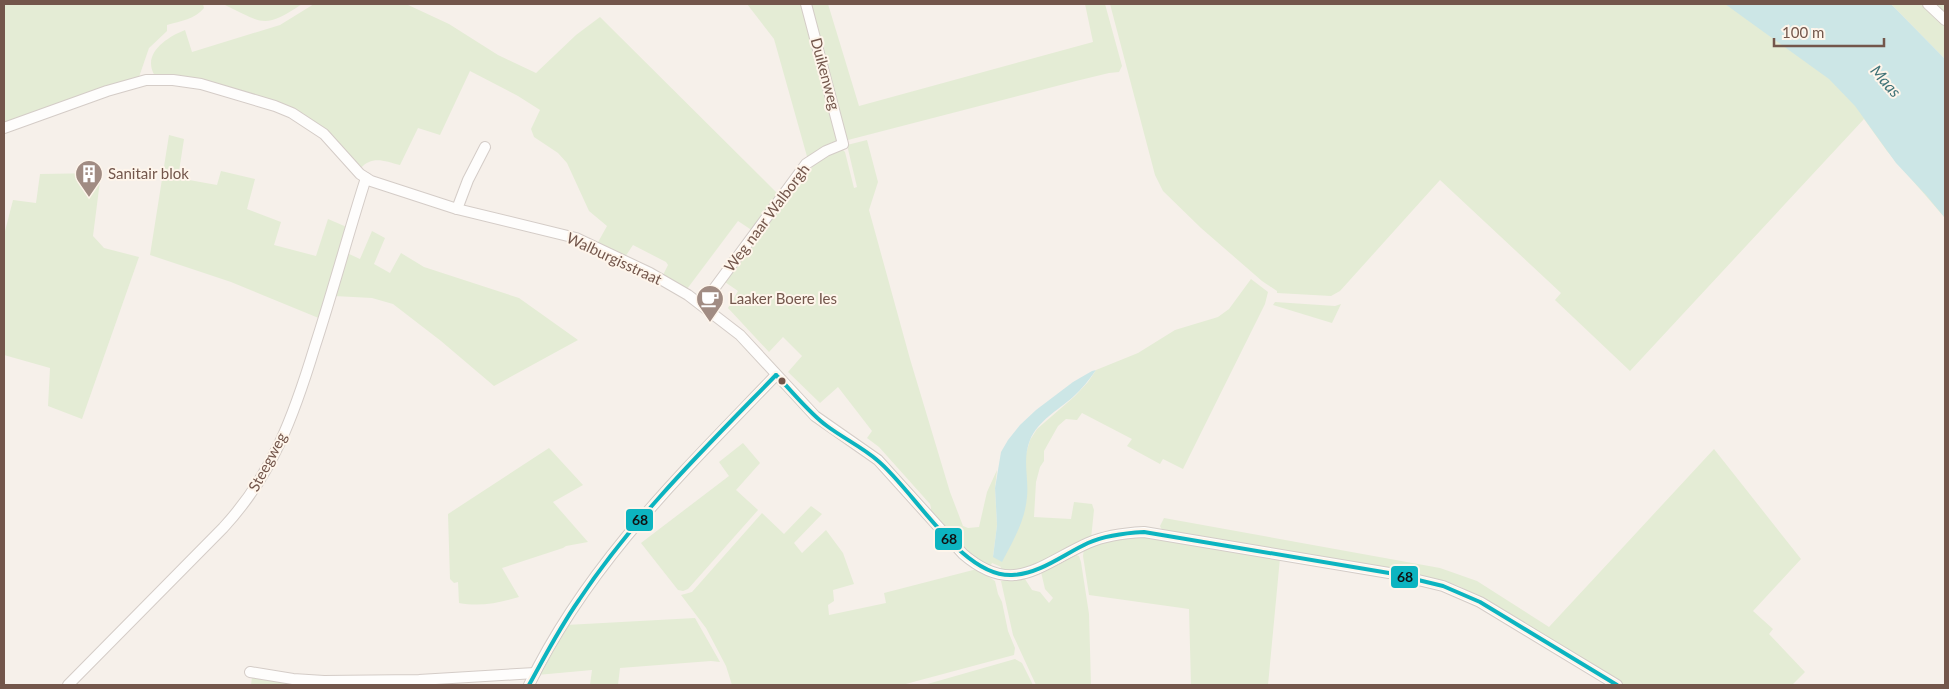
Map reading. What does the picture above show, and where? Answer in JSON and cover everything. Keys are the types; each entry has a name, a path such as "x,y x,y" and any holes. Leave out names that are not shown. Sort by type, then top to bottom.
{"street":[{"name":"Duikenweg","path":"806,4 843,144"},
{"path":"1928,4 1945,20"},
{"path":"4,128 146,80 173,80 201,84 275,106 292,113 324,134 366,178"},
{"name":"Weg naar Walborgh","path":"702,305 806,164 820,154 843,144"},
{"path":"457,209 468,180 485,147"},
{"name":"Walburgisstraat","path":"366,178 457,209 576,238 650,273 702,305 740,335 820,420 878,460 953,543 977,566 999,575 1013,576 1026,573 1098,539 1139,532 1157,533 1419,579 1443,586 1480,602 1616,685"},
{"name":"Steegweg","path":"68,685 243,507 261,480 282,441 306,375 366,178"},
{"path":"529,685 593,577 662,494 776,375"},
{"path":"250,672 293,679 324,681 419,680 535,673"}],"green space":[{"path":"4,4 203,4 204,8 192,17 167,25 167,31 149,48 139,77 134,80 4,123"},
{"path":"223,4 302,4 279,18 263,21 247,16"},
{"path":"314,4 406,4 449,24 498,55 536,73 576,35 600,17 780,196 753,231 738,221 687,289 663,275 668,265 666,262 633,245 625,257 597,244 607,226 589,211 567,163 558,153 534,137 531,129 540,110 518,96 470,71 440,135 418,128 400,165 378,160 369,162 360,169 305,117 155,76 151,61 158,47 171,37 185,30 192,52 280,25"},
{"path":"747,4 803,4 839,141 808,160 774,39"},
{"path":"808,4 828,4 859,106 1093,42 1085,4 1105,4 1122,66 1119,72 1076,81 848,140 846,139"},
{"path":"1110,4 1834,4 1945,126 1945,218 1887,151 1864,119 1630,371 1555,300 1561,293 1440,180 1340,291 1331,296 1277,293 1277,291 1262,281 1201,228 1163,191 1155,175"},
{"path":"1891,4 1945,4 1945,59"},
{"path":"169,135 184,139 178,178 217,185 221,171 255,179 247,209 281,222 274,245 316,256 328,219 349,228 321,319 231,282 150,255"},
{"path":"867,140 878,182 869,210 910,359 950,492 963,526 968,528 979,527 987,492 997,470 995,488 997,525 993,557 1027,495 1025,457 1030,440 1037,429 1075,396 1096,370 1138,353 1175,330 1218,317 1229,309 1251,279 1268,292 1265,304 1183,469 1163,459 1160,464 1127,446 1132,439 1082,413 1077,420 1066,419 1058,426 1044,451 1044,461 1040,467 1036,482 1034,517 1071,519 1074,502 1092,504 1094,510 1091,539 1035,566 1012,571 1000,570 1001,567 992,563 990,567 963,549 930,513 930,504 879,447 867,438 872,431 838,387 820,403 788,372 802,356 783,337 769,352 728,308 738,291 722,280 786,195 801,181 818,160 841,148 845,152 854,188 857,187 847,145"},
{"path":"101,173 93,236 104,248 139,257 82,419 48,406 50,368 4,355 4,235 13,200 36,203 40,174"},
{"path":"372,231 385,238 374,264 390,273 401,253 424,267 519,298 578,340 494,386 441,341 393,304 372,298 334,296 347,253 360,259"},
{"path":"1275,302 1335,306 1341,304 1332,323 1273,305"},
{"path":"743,443 760,463 736,490 758,510 688,589 678,590 641,543 729,476 719,462"},
{"path":"549,448 583,485 553,502 588,542 566,546 502,568 519,597 489,604 459,603 458,582 454,583 450,579 448,514"},
{"path":"1714,449 1801,559 1753,611 1773,629 1769,634 1805,672 1792,685 1624,685 1459,586 1445,581 1162,530 1160,526 1164,518 1440,568 1477,581 1549,627"},
{"path":"811,506 822,514 794,543 802,553 826,530 843,553 854,584 833,590 834,601 828,605 829,615 886,603 884,593 977,569 995,581 1008,631 1015,648 1014,655 902,685 732,685 726,666 706,628 681,595 692,592 762,513 784,534"},
{"path":"1134,535 1280,558 1268,685 1191,685 1189,609 1089,595 1083,556 1084,548 1100,542"},
{"path":"1074,554 1079,556 1081,562 1089,614 1091,685 1036,685 1013,635 1001,581 1025,579 1032,590 1040,592 1049,603 1053,598 1045,589 1041,572"},
{"path":"695,618 720,662 711,661 620,668 618,685 590,685 592,670 537,675 566,625"},
{"path":"1015,659 1022,663 1033,685 924,685"},
{"path":"252,677 357,685 251,685"}],"water":[{"name":"Maas","path":"1725,4 1891,4 1945,59 1945,218 1896,163 1855,106 1829,79"},
{"path":"1096,370 1076,394 1043,421 1030,440 1026,455 1026,506 1018,531 1002,562 993,557 997,525 995,488 1001,452 1020,425 1036,410 1073,382"}],"transit line":[{"name":"68","path":"776,375 820,421 877,460 939,530 957,547 975,562 993,572 1012,575 1022,574 1052,563 1095,540 1116,535 1144,532 1389,573 1443,586 1480,602 1617,685"},
{"name":"68","path":"529,685 572,610 600,569 623,540 672,483 776,375"}],"place":[{"name":"Sanitair blok","path":"89,198"},
{"name":"Laaker Boere Ies","path":"710,323"}]}
